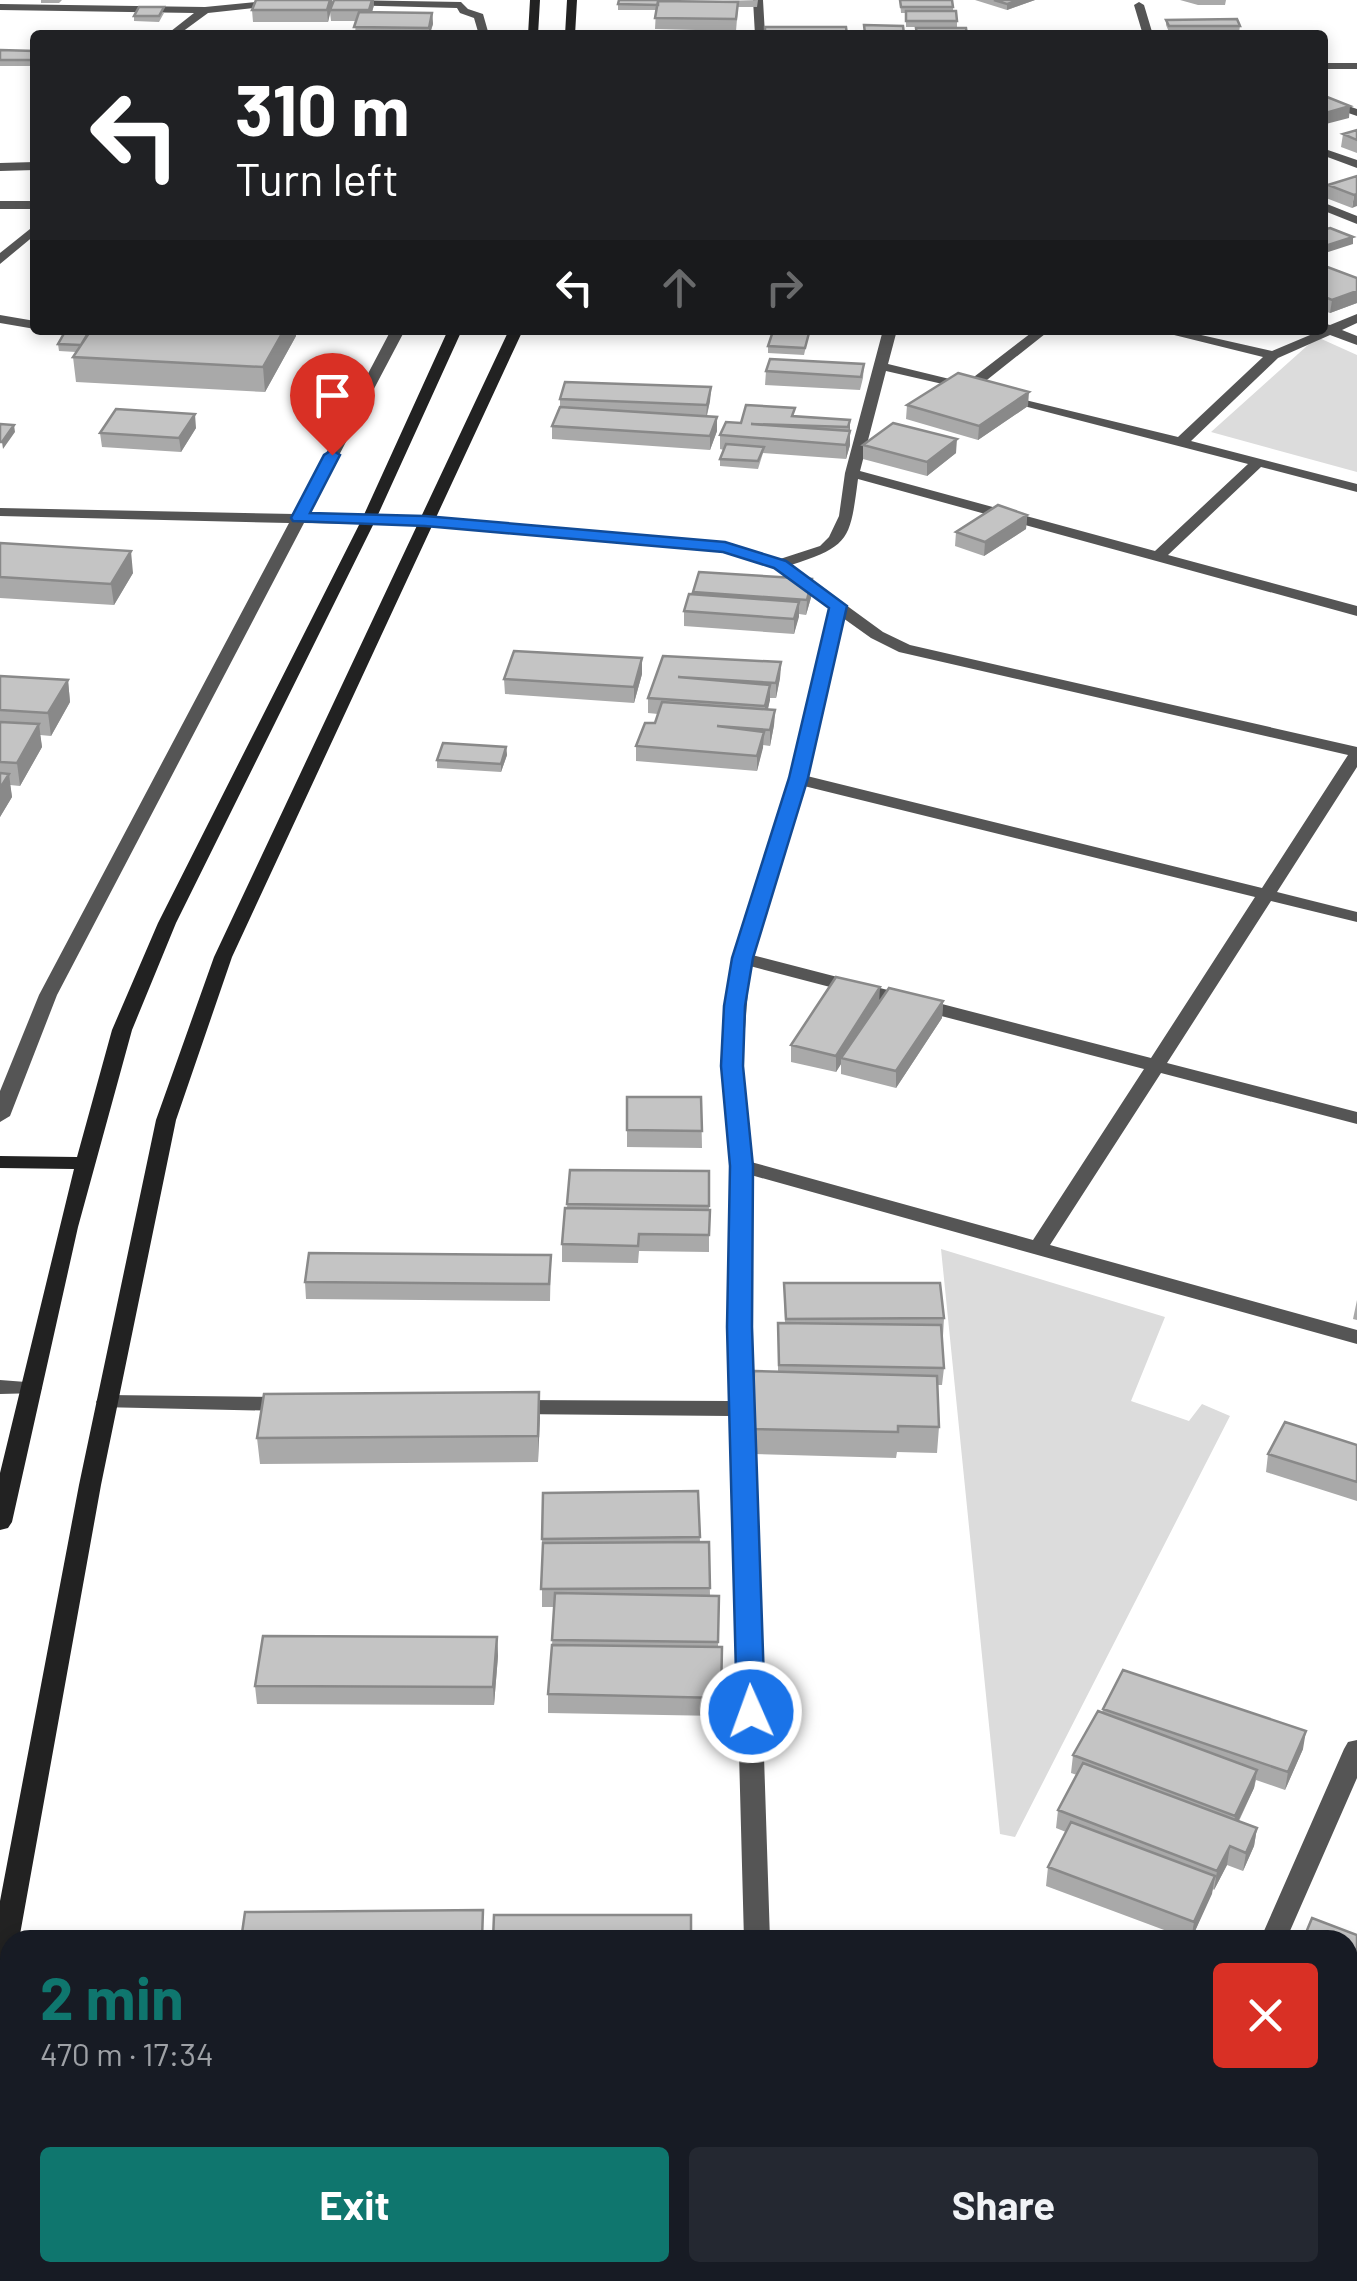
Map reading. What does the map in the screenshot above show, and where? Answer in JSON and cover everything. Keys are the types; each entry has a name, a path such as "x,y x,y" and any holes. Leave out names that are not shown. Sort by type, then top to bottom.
{"street":[{"path":"533,30 535,0"},
{"path":"570,30 572,0"},
{"path":"758,0 760,30"},
{"path":"0,7 205,10 288,2"},
{"path":"326,3 462,2 464,11 479,16 483,30"},
{"path":"1140,5 1147,30"},
{"path":"178,30 205,10"},
{"path":"1328,66 1357,66"},
{"path":"1328,102 1357,113"},
{"path":"1328,153 1357,164"},
{"path":"0,166 30,166"},
{"path":"0,205 30,205"},
{"path":"1328,208 1357,220"},
{"path":"0,260 30,233"},
{"path":"0,318 30,324"},
{"path":"1328,326 1357,318"},
{"path":"1328,329 1357,341"},
{"path":"0,1116 57,978 395,335"},
{"path":"0,1522 85,1163 122,1030 166,922 369,519 453,335"},
{"path":"8,1930 166,1120 223,957 514,335"},
{"path":"780,564 826,548 836,538 846,516 852,472 889,335"},
{"path":"968,388 1037,335"},
{"path":"1183,335 1273,355"},
{"path":"1181,442 1273,355 1309,335"},
{"path":"880,366 1357,488"},
{"path":"1158,556 1258,462"},
{"path":"852,472 1357,610"},
{"path":"0,512 425,521 725,547 780,564 877,635 934,658 1357,753 1038,1248"},
{"path":"757,1930 742,1410 741,1166 732,1066 734,1006 742,958 798,778 838,606"},
{"path":"798,778 1357,917"},
{"path":"742,958 1357,1118"},
{"path":"0,1162 85,1163"},
{"path":"741,1166 1357,1336"},
{"path":"0,1387 31,1388"},
{"path":"108,1402 306,1404"},
{"path":"481,1406 742,1410"},
{"path":"1277,1930 1357,1749"}],"shaded area":[{"path":"1317,337 1357,355 1357,472 1211,432"},
{"path":"941,1249 1165,1317 1131,1401 1189,1421 1202,1404 1230,1416 1015,1837 1000,1834"}],"building":[{"path":"256,0 330,0 327,10 252,10"},
{"path":"334,0 372,0 369,10 330,10"},
{"path":"619,0 658,0 658,5 618,4"},
{"path":"900,0 952,0 953,7 901,7"},
{"path":"658,1 738,2 736,19 655,18"},
{"path":"139,7 164,7 159,16 134,16"},
{"path":"906,11 956,11 957,21 906,21"},
{"path":"359,12 432,13 429,28 354,27"},
{"path":"1237,19 1240,26 1169,26 1166,20"},
{"path":"864,25 903,26 904,30 865,30"},
{"path":"846,27 846,30 765,30"},
{"path":"916,28 966,30 916,30"},
{"path":"0,50 30,51 30,60 0,60"},
{"path":"1328,97 1350,106 1328,112"},
{"path":"1357,130 1357,140 1343,134"},
{"path":"1357,176 1354,195 1328,185"},
{"path":"1330,228 1353,237 1328,245"},
{"path":"1328,267 1357,278 1357,291 1328,298"},
{"path":"63,335 87,335 81,345 58,344"},
{"path":"88,335 281,335 263,367 73,357"},
{"path":"772,335 808,335 805,348 768,346"},
{"path":"770,359 864,364 861,377 766,371"},
{"path":"958,373 1029,392 979,426 907,405"},
{"path":"565,382 711,387 707,405 560,399"},
{"path":"746,405 795,408 792,416 850,420 848,427 751,424 850,431 846,445 720,435 726,422 741,423"},
{"path":"560,407 717,417 710,436 552,426"},
{"path":"116,409 195,414 179,438 100,433"},
{"path":"893,423 957,439 927,462 863,445"},
{"path":"0,424 14,425 2,442 0,442"},
{"path":"726,444 764,447 758,461 720,459"},
{"path":"998,505 1027,515 985,542 956,532"},
{"path":"0,543 131,551 111,584 0,577"},
{"path":"699,572 812,579 807,600 693,592"},
{"path":"689,594 799,602 794,619 684,611"},
{"path":"514,651 642,658 634,687 504,679"},
{"path":"663,656 781,662 776,683 678,677 770,685 765,706 648,698"},
{"path":"0,676 68,680 48,713 0,710"},
{"path":"662,702 775,710 770,730 717,726 764,732 757,756 636,746 645,723 655,723"},
{"path":"0,722 39,724 17,763 0,762"},
{"path":"443,743 506,747 501,764 437,760"},
{"path":"0,773 9,774 0,788"},
{"path":"836,977 880,987 836,1056 791,1045"},
{"path":"889,988 943,1001 896,1071 841,1058"},
{"path":"627,1097 701,1097 702,1131 627,1130"},
{"path":"570,1170 709,1171 709,1206 567,1204"},
{"path":"565,1208 710,1210 709,1235 639,1234 638,1246 562,1244"},
{"path":"309,1253 551,1255 549,1284 305,1282"},
{"path":"784,1283 940,1283 944,1318 786,1319"},
{"path":"778,1323 941,1325 944,1368 779,1365"},
{"path":"754,1371 937,1376 939,1427 898,1426 898,1432 752,1429"},
{"path":"539,1392 538,1436 257,1438 264,1394"},
{"path":"1285,1422 1357,1445 1357,1482 1268,1454"},
{"path":"698,1491 700,1537 542,1539 543,1493"},
{"path":"709,1542 710,1588 541,1589 543,1543"},
{"path":"555,1593 719,1596 718,1642 552,1640"},
{"path":"263,1636 497,1637 493,1687 255,1686"},
{"path":"552,1645 722,1647 721,1698 548,1694"},
{"path":"1123,1670 1306,1731 1288,1772 1103,1709"},
{"path":"1098,1711 1257,1770 1235,1816 1073,1755"},
{"path":"1083,1763 1257,1828 1246,1853 1230,1846 1217,1871 1058,1810"},
{"path":"1071,1822 1215,1876 1194,1922 1048,1867"},
{"path":"483,1910 482,1930 242,1930 245,1912"},
{"path":"494,1915 691,1915 691,1930 493,1930"},
{"path":"1312,1918 1344,1930 1307,1930"}],"route":[{"path":"332,455 299,518 425,521 725,547 780,564 838,606 798,778 742,958 734,1006 732,1066 741,1166 740,1327 751,1712"}]}
